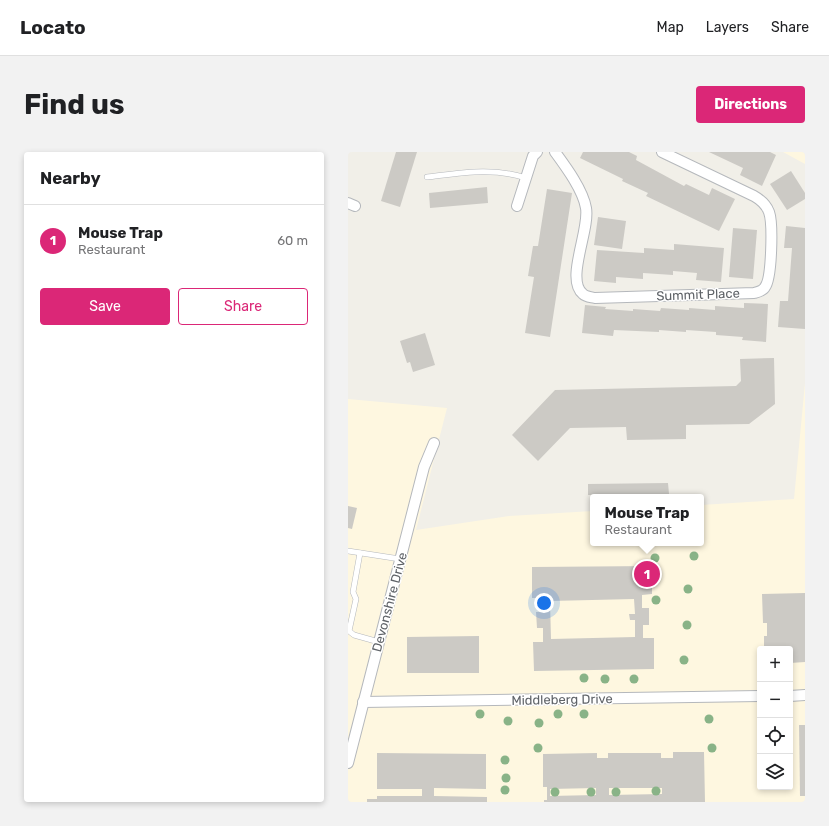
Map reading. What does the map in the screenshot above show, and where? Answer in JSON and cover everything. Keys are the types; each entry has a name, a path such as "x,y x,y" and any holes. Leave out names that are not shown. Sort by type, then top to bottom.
{"street":[{"name":"Summit Place","path":"555,152 582,194 586,207 586,223 576,278 582,294 595,298 754,292 762,290 768,282 772,240 771,222 766,206 754,196 662,152"},
{"path":"517,206 533,153"},
{"name":"Devonshire Drive","path":"348,763 424,467 434,443"},
{"name":"Middleberg Drive","path":"363,702 757,696"},
{"path":"793,696 805,696"}],"lane":[{"path":"427,177 474,171 509,173 526,178"},
{"path":"348,551 400,559"},
{"path":"360,553 353,592 356,599 350,631 354,635 379,642"}],"shaded area":[{"path":"783,152 805,152 805,164"},
{"path":"805,383 805,802 348,802 348,399 447,408 416,530 509,516 590,511 590,546 704,546 704,505 794,499"}],"building":[{"path":"396,152 417,152 400,207 381,201"},
{"path":"583,152 629,152 637,156 636,160 684,186 686,184 709,195 712,188 735,199 719,231 646,196 648,193 622,181 623,179 580,158"},
{"path":"709,152 770,152 776,155 762,186 740,175 743,168"},
{"path":"791,171 805,193 805,199 787,210 770,184"},
{"path":"487,187 488,203 430,208 429,193"},
{"path":"547,189 572,193 550,337 525,333 534,277 528,276 533,246 538,246"},
{"path":"598,217 626,221 622,249 594,245"},
{"path":"786,226 805,228 805,329 778,327 780,301 788,301 792,248 784,248"},
{"path":"733,228 757,230 753,279 729,277"},
{"path":"674,244 724,248 721,282 696,280 697,273 673,271 673,275 643,273 643,279 616,277 616,283 594,281 597,250 644,253 644,248 674,250"},
{"path":"744,303 768,304 766,342 742,340 743,337 716,335 716,332 686,330 686,332 659,330 659,332 614,330 613,336 582,333 585,305 606,307 605,309 660,311 661,308 715,310 715,306 744,308"},
{"path":"425,333 435,365 413,372 410,362 407,363 400,341"},
{"path":"774,358 775,404 749,424 686,425 686,439 627,440 626,427 570,428 538,461 512,435 555,390 736,386 741,381 740,359"},
{"path":"668,483 669,494 588,495 588,484"},
{"path":"348,506 357,508 352,529 348,528"},
{"path":"652,566 652,594 642,595 642,608 649,608 649,625 643,625 643,638 654,638 654,669 534,671 533,642 543,642 543,628 537,628 536,612 541,612 541,598 532,598 532,567","holes":["634,599 635,614 629,614 630,620 635,620 635,637 551,639 550,601"]},
{"path":"805,593 805,662 793,663 793,646 764,646 764,636 767,636 767,623 763,623 762,594"},
{"path":"479,636 479,673 407,673 407,637"},
{"path":"799,725 805,725 805,796 800,796"},
{"path":"673,752 704,752 705,802 544,802 544,800 547,800 547,787 543,787 543,754 597,753 597,758 608,758 608,753 661,753 661,758 673,758","holes":["596,788 596,795 550,796 550,789","609,788 662,788 662,794 609,795"]},
{"path":"377,753 486,754 486,789 434,788 434,796 487,797 487,802 367,802 367,799 377,799 377,796 422,796 422,789 377,789"}],"place":[{"name":"Mouse Trap","path":"647,574"}]}
